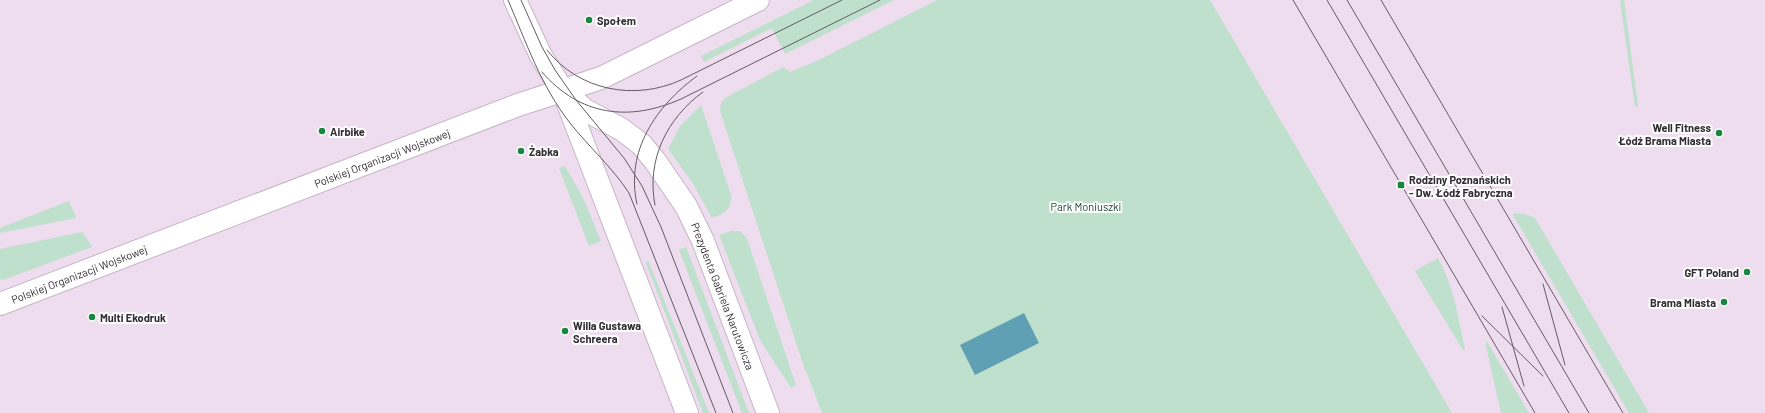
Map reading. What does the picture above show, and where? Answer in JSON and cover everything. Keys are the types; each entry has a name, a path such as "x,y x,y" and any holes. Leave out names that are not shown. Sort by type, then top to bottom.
{"street":[{"name":"Prezydenta Gabriela Narutowicza","path":"515,0 540,54 563,91 687,413"},
{"name":"Polskiej Organizacji Wojskowej","path":"0,304 518,105 611,74 758,0"},
{"name":"Prezydenta Gabriela Narutowicza","path":"563,91 585,110 630,135 655,161 673,185 698,229 768,413"}],"green space":[{"path":"814,0 894,0 785,54 772,28 704,62 701,56"},
{"name":"Park Moniuszki","path":"937,0 1210,0 1452,413 822,413 802,361 720,111 721,103 725,98 783,67 790,72 819,60"},
{"path":"1620,0 1624,0 1638,106 1635,107"},
{"path":"701,105 731,195 729,208 712,218 692,182 668,149 680,126"},
{"path":"565,166 583,198 601,241 589,246 559,168"},
{"path":"69,201 76,218 0,233 0,228"},
{"path":"1515,213 1525,214 1535,218 1649,413 1629,413 1513,215"},
{"path":"731,231 740,231 747,239 796,385 791,388 760,340 719,235"},
{"path":"82,232 92,247 3,280 0,279 0,249"},
{"path":"686,247 749,413 742,413 679,250"},
{"path":"1438,258 1448,280 1455,302 1465,349 1463,350 1415,271"},
{"path":"649,261 709,413 703,413 646,263"},
{"path":"1486,340 1529,413 1501,413 1486,346"}],"water":[{"path":"1024,313 1039,343 975,375 960,345"}],"tram line":[{"path":"508,0 542,79 560,109 577,132 615,174 629,193 716,413"},
{"path":"521,0 542,47 555,70 576,100 624,158 642,186 661,227 733,413"},
{"path":"547,50 560,64 575,75 591,83 627,91 645,90 681,80 842,0"},
{"path":"542,72 557,87 572,98 589,106 606,111 643,111 681,99 880,0"},
{"path":"1293,0 1535,413"},
{"path":"1327,0 1569,413"},
{"path":"1347,0 1589,413"},
{"path":"1381,0 1623,413"},
{"path":"637,204 634,185 636,166 640,148 647,131 669,101 697,76"},
{"path":"655,205 653,188 654,172 662,141 679,114 690,102 703,92"},
{"path":"1543,284 1565,365"},
{"path":"1502,307 1524,386"},
{"path":"1482,316 1543,376"}],"place":[{"name":"Społem","path":"589,20"},
{"name":"Airbike","path":"322,131"},
{"name":"Well Fitness Łódź Brama Miasta","path":"1719,133"},
{"name":"Żabka","path":"521,151"},
{"name":"Rodziny Poznańskich - Dw. Łódź Fabryczna","path":"1401,185"},
{"name":"GFT Poland","path":"1747,272"},
{"name":"Brama Miasta","path":"1724,302"},
{"name":"Multi Ekodruk","path":"92,317"},
{"name":"Willa Gustawa Schreera","path":"565,331"}]}
